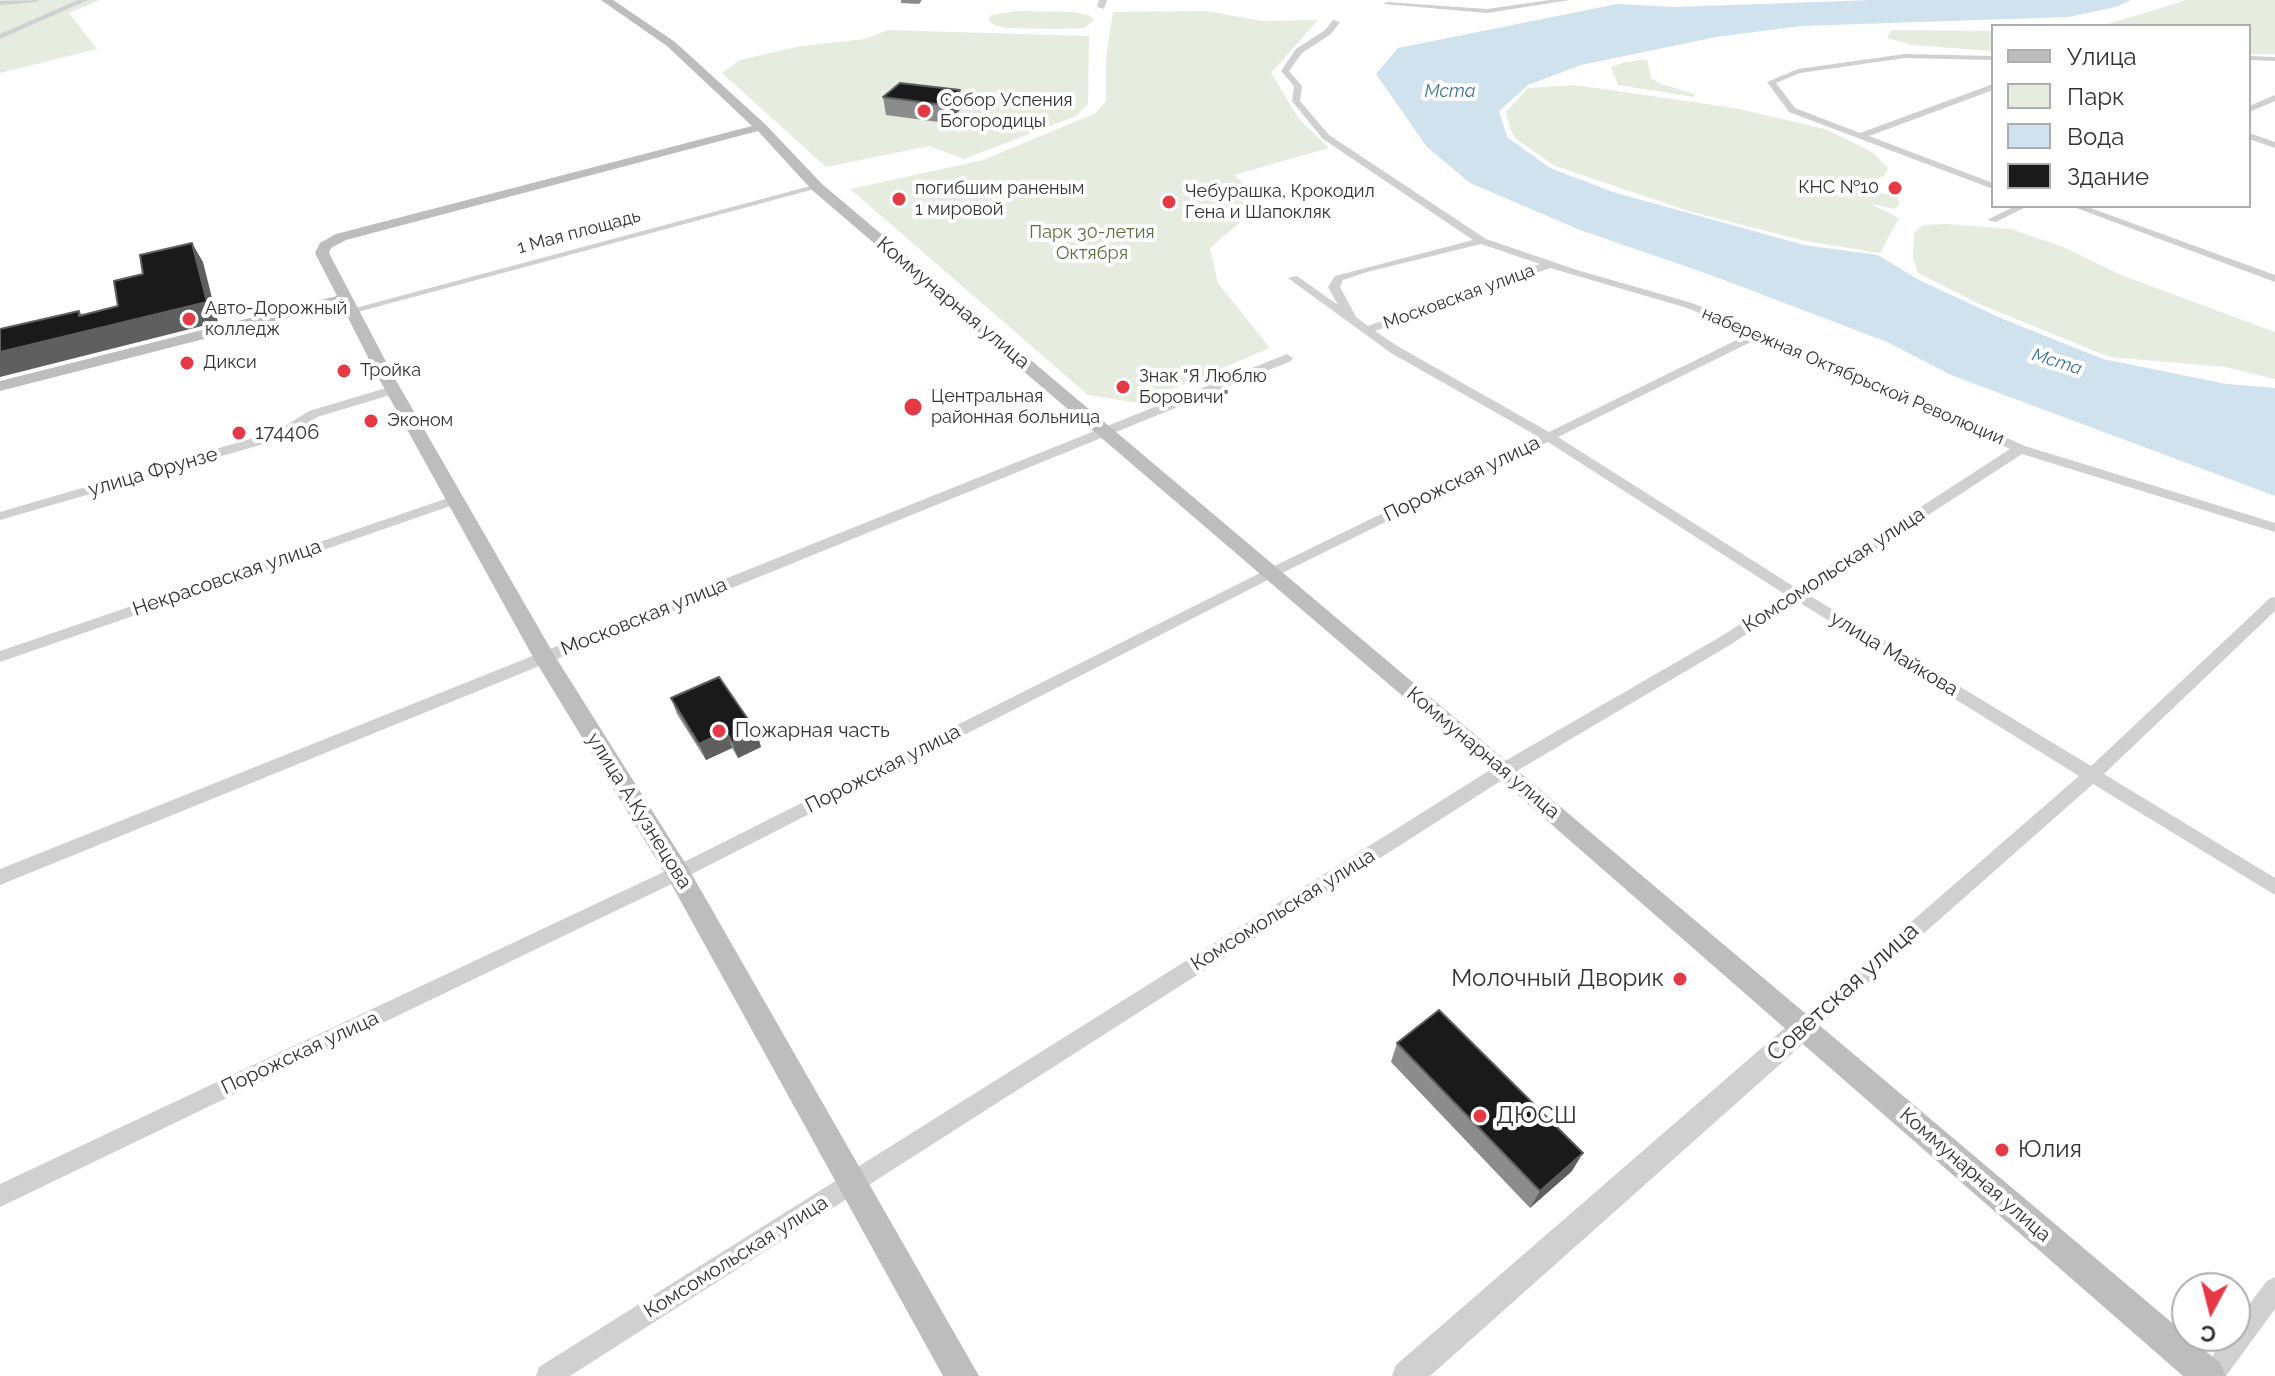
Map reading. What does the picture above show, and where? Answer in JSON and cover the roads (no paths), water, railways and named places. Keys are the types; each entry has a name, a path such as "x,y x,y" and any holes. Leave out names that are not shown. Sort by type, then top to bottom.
{"main road":[{"name":"Коммунарная улица","path":"606,0 671,44 761,127 817,187 1504,770 2210,1376"},
{"name":"улица А.Кузнецова","path":"761,127 341,237 325,246 322,253 347,305 454,500 544,657 678,873 962,1376"},
{"path":"0,386 347,305"}],"street":[{"path":"0,3 36,0"},
{"path":"0,37 84,0"},
{"path":"1387,4 1487,11 1566,0"},
{"name":"набережная Октябрьской Революции","path":"1336,22 1328,32 1299,51 1285,71 1298,86 1296,101 1326,137 1482,241 1688,305 1761,333 2020,449 2275,528"},
{"path":"0,31 15,30"},
{"path":"1991,58 1905,56 1798,71 1771,82 1792,110 1991,185"},
{"path":"2251,58 2275,59"},
{"path":"1860,136 1991,88"},
{"path":"2251,108 2275,98"},
{"path":"2251,137 2275,145"},
{"name":"1 Мая площадь","path":"347,305 817,187"},
{"path":"1992,220 2019,208"},
{"path":"2081,208 2275,279"},
{"name":"улица Майкова","path":"1351,319 1334,287 1339,278 1482,241"},
{"name":"Московская улица","path":"1367,330 1551,264"},
{"name":"улица Майкова","path":"1293,278 1395,350 1547,436 1797,595 2275,887"},
{"name":"Порожская улица","path":"0,1196 678,873 1271,573 1761,333"},
{"name":"Московская улица","path":"0,877 1287,358"},
{"name":"улица Фрунзе","path":"0,516 255,442 290,429 313,414 393,390"},
{"name":"Комсомольская улица","path":"548,1376 1504,770 1725,641 2020,449"},
{"name":"Некрасовская улица","path":"0,657 454,500"},
{"name":"Советская улица","path":"1407,1376 2093,774 2275,602"},
{"path":"2210,1376 2275,1289"}],"water":[{"name":"Мста","path":"1872,0 2131,0 2116,7 2068,17 1801,26 1716,37 1581,65 1528,85 1499,111 1507,137 1550,168 1613,192 1804,245 1878,255 1919,280 2003,319 2103,359 2227,384 2275,388 2275,496 1951,375 1887,342 1708,274 1580,230 1470,183 1427,147 1376,74 1398,48 1617,4 1675,7"}],"place":[{"name":"Собор Успения Богородицы","path":"924,111"},
{"name":"КНС №10","path":"1895,188"},
{"name":"погибшим раненым 1 мировой","path":"899,199"},
{"name":"Чебурашка, Крокодил Гена и Шапокляк","path":"1169,202"},
{"name":"Авто-Дорожный колледж","path":"189,319"},
{"name":"Дикси","path":"187,363"},
{"name":"Тройка","path":"344,371"},
{"name":"Знак \"Я Люблю Боровичи\"","path":"1123,387"},
{"name":"Центральная районная больница","path":"913,407"},
{"name":"Эконом","path":"371,421"},
{"name":"174406","path":"239,433"},
{"name":"Пожарная часть","path":"719,731"},
{"name":"Молочный Дворик","path":"1680,979"},
{"name":"ДЮСШ","path":"1480,1116"},
{"name":"Юлия","path":"2002,1150"}],"park label":[{"name":"Парк 30-летия Октября","path":"1092,243"}]}
